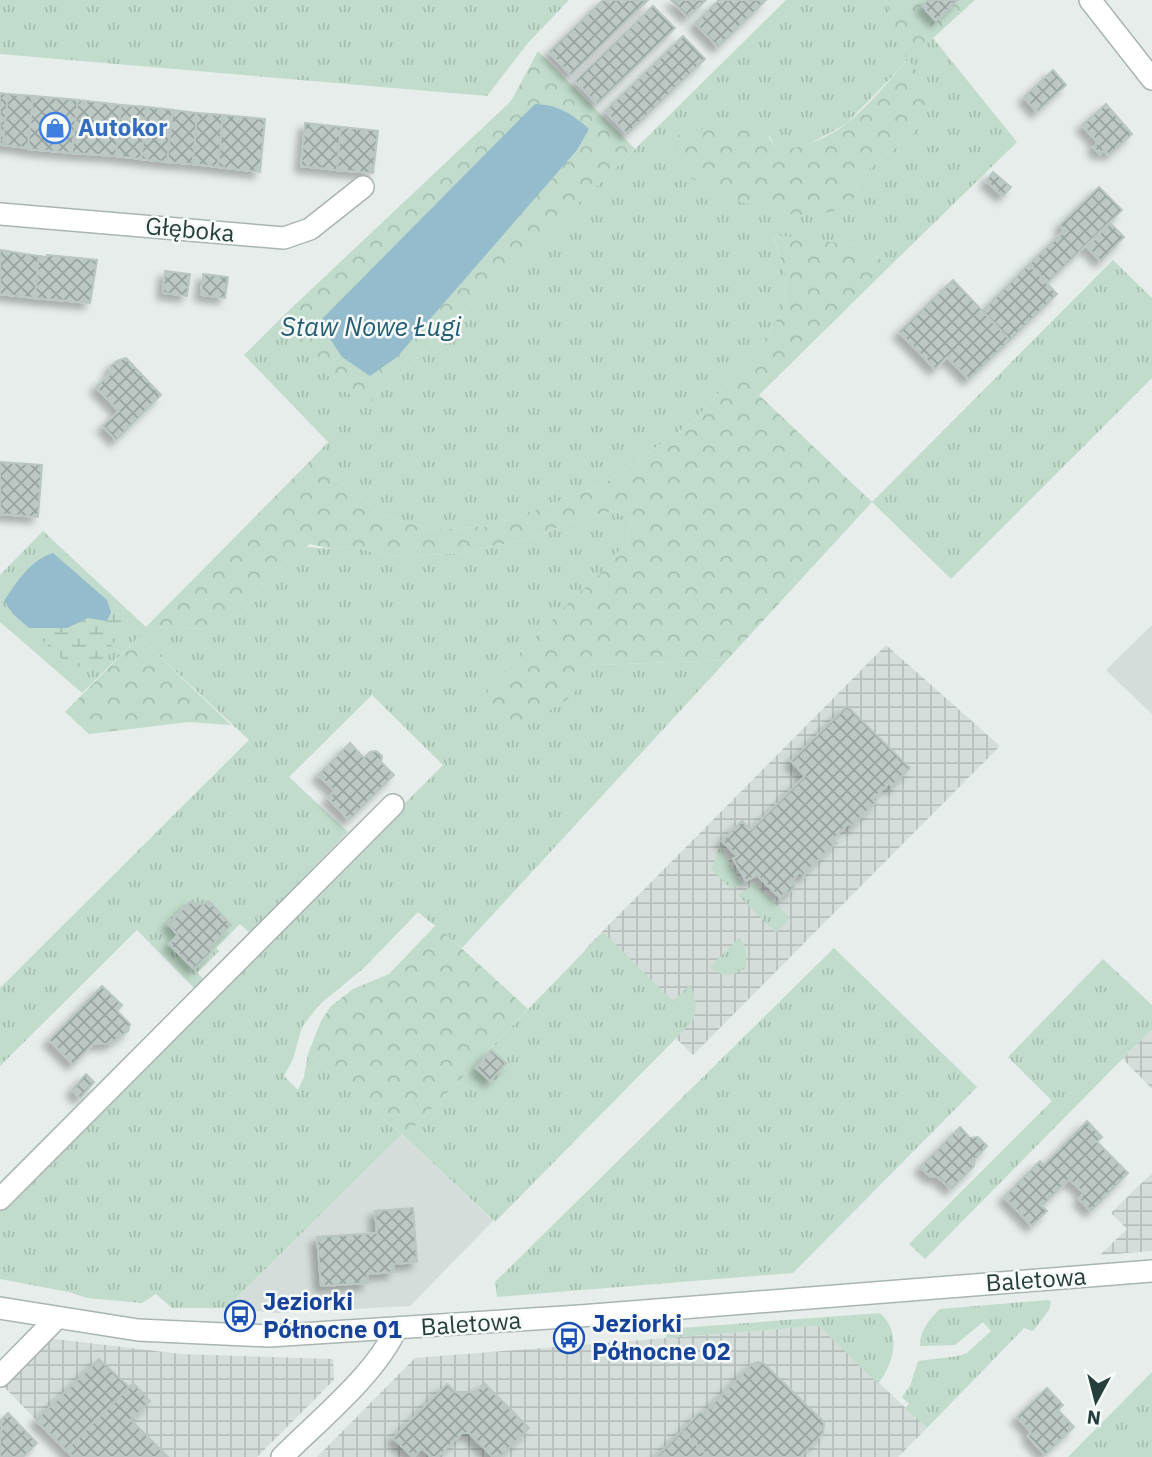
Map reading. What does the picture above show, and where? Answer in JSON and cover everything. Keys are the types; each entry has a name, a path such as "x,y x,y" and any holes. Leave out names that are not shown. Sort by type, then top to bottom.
{"street":[{"path":"1090,0 1152,79"},
{"name":"Głęboka","path":"0,214 284,237 310,229 363,187"},
{"path":"0,1199 393,806"},
{"name":"Baletowa","path":"0,1308 138,1330 236,1335 311,1335 1152,1271"},
{"path":"0,1376 57,1318"},
{"path":"282,1457 369,1371 388,1347 396,1329"}],"shaded area":[{"path":"1152,625 1152,714 1106,670"},
{"path":"886,645 1000,746 693,1055 585,949"},
{"path":"1152,1029 1152,1089 1123,1059"},
{"path":"402,1134 493,1221 410,1306 276,1313 226,1308"},
{"path":"1152,1173 1152,1251 1100,1255 1127,1229 1111,1213"},
{"path":"819,1326 927,1428 898,1457 317,1457 415,1358"},
{"path":"47,1338 181,1354 333,1359 334,1380 257,1457 73,1457 1,1384"}],"green space":[{"path":"0,0 569,0 528,43 487,96 0,54"},
{"path":"786,0 885,0 908,59 933,38 1017,142 891,265 855,245 773,236 786,275 785,307 762,343 695,420 602,485 492,526 433,530 382,515 311,460 328,442 244,355 283,316 291,340 371,402","holes":["908,60 915,132 864,173 853,200 742,202 720,190 770,136 776,148 787,150 803,147 846,124"]},
{"path":"885,0 975,0 909,60 932,95 915,132 864,173 853,200 832,212 806,215 777,213 742,202 691,178 669,138 713,126 742,124 755,127 767,135 776,148 793,148 823,138 855,117 908,60"},
{"path":"538,51 635,149 371,402 345,392 291,340 283,316 511,101"},
{"path":"773,235 855,245 891,265 759,395 872,502 727,660 598,665 568,699 523,727 493,721 479,703 513,660 573,598 597,578 627,541 631,520 614,511 590,516 526,539 461,553 389,557 351,546 331,549 310,544 267,578 242,615 208,629 146,627 311,460 382,515 433,530 492,526 602,485 695,420 762,343 785,307 786,275"},
{"path":"1113,260 1152,298 1152,378 951,579 872,502"},
{"path":"614,511 631,520 627,541 597,579 573,598 513,660 480,704 493,721 568,699 598,665 727,660 462,948 418,912 365,967 319,1005 302,1027 293,1059 284,1076 298,1090 304,1077 308,1054 402,1134 226,1308 172,1308 156,1294 142,1303 87,1298 0,1279 0,1210 443,765 372,695 289,777 348,832 250,933 240,924 216,948 219,951 197,973 205,980 194,988 137,930 0,1066 0,988 249,740 139,637 82,693 0,622 0,575 43,531 146,627 208,629 242,615 267,578 306,547 331,549 351,546 389,557 461,553 526,539 590,516"},
{"path":"107,600 127,617 125,626 99,664 82,668 65,662 29,628 67,628 88,618 106,621 111,612"},
{"path":"139,637 231,725 189,722 89,734 65,712"},
{"path":"720,846 742,884 731,889 711,869"},
{"path":"755,884 790,918 776,933 738,895"},
{"path":"436,925 528,1009 416,1125 402,1134 308,1054 321,1021 331,1006 353,989 389,974"},
{"path":"603,932 673,1001 690,985 696,1003 693,1021 495,1222 402,1134 416,1125"},
{"path":"739,938 746,952 745,968 727,975 710,967"},
{"path":"834,948 977,1087 793,1273 497,1297 495,1282"},
{"path":"1103,959 1152,1005 1152,1029 925,1259 909,1244 1052,1101 1008,1057"},
{"path":"1049,1300 1049,1310 1033,1331 1024,1328 927,1428 905,1408 909,1404 902,1397 910,1386 918,1361 967,1353 991,1331 983,1322 955,1345 920,1346 926,1326 940,1309"},
{"path":"880,1313 891,1330 893,1348 888,1367 878,1384 819,1326 666,1338 667,1329"},
{"path":"1152,1372 1152,1457 1068,1457"}],"water":[{"name":"Staw Nowe Ługi","path":"535,104 564,111 589,129 577,150 397,357 370,376 342,357 319,322"},
{"path":"53,553 107,600 111,612 107,621 88,618 67,628 29,628 13,614 4,601 31,566"}],"building":[{"path":"603,0 648,0 571,75 549,52"},
{"path":"671,0 706,0 688,17"},
{"path":"719,0 766,0 718,47 695,23"},
{"path":"928,0 958,0 936,21 922,6"},
{"path":"653,6 675,28 597,104 575,81"},
{"path":"683,36 705,59 627,134 605,111"},
{"path":"1053,70 1066,85 1037,112 1024,97"},
{"path":"0,93 8,94 3,145 0,145"},
{"path":"8,94 33,96 28,148 3,145"},
{"path":"33,96 78,100 72,153 28,149"},
{"path":"78,100 121,105 116,156 72,153"},
{"path":"1106,104 1132,134 1109,155 1104,150 1100,154 1093,147 1098,143 1082,125"},
{"path":"121,105 147,107 141,159 116,156"},
{"path":"147,107 173,110 167,162 141,159"},
{"path":"173,110 197,113 193,164 167,162"},
{"path":"197,113 223,115 218,167 193,164"},
{"path":"223,115 265,119 260,172 218,167"},
{"path":"305,123 341,127 337,170 301,166"},
{"path":"341,127 378,131 373,173 337,170"},
{"path":"993,172 1011,187 1003,196 986,181"},
{"path":"1099,187 1122,210 1047,283 1029,264 1064,231 1060,225"},
{"path":"1110,223 1124,237 1101,261 1087,247"},
{"path":"0,250 39,256 35,298 0,294"},
{"path":"39,256 97,260 90,303 35,298"},
{"path":"1029,264 1057,294 1010,340 982,311"},
{"path":"165,271 190,274 187,296 163,293"},
{"path":"203,274 228,277 225,298 201,295"},
{"path":"953,280 1010,340 969,379 947,357 935,369 899,332"},
{"path":"126,358 161,395 116,440 103,426 119,411 96,387 110,374 111,366"},
{"path":"0,462 42,465 38,517 0,514"},
{"path":"847,706 910,768 893,788 889,783 873,799 877,804 854,824 854,827 849,823 833,839 838,844 835,843 805,873 805,877 800,872 791,881 795,885 789,893 786,892 780,898 757,875 746,881 733,859 737,856 722,841 742,821 751,830 805,776 791,761"},
{"path":"350,743 364,758 370,752 376,751 382,756 381,762 394,775 349,820 328,798 335,791 318,775"},
{"path":"191,901 204,904 208,901 231,925 209,948 212,951 194,969 169,944 178,935 168,924"},
{"path":"102,986 122,1005 117,1011 130,1024 128,1031 110,1044 93,1044 73,1064 49,1040"},
{"path":"491,1050 506,1063 490,1081 476,1068"},
{"path":"86,1074 94,1082 80,1098 72,1090"},
{"path":"1087,1121 1102,1137 1097,1142 1128,1173 1091,1211 1079,1199 1084,1193 1069,1179 1042,1206 1047,1211 1032,1226 1004,1197 1040,1161 1044,1165"},
{"path":"960,1127 970,1138 978,1137 987,1146 975,1159 974,1166 951,1189 938,1177 931,1177 920,1167"},
{"path":"413,1208 417,1262 393,1264 394,1272 367,1274 368,1283 321,1286 317,1237 377,1233 375,1211"},
{"path":"99,1359 129,1387 66,1450 36,1420"},
{"path":"763,1363 824,1422 823,1433 800,1457 709,1457 682,1431 700,1412 703,1414 752,1364"},
{"path":"133,1383 150,1401 131,1420 168,1457 73,1457 66,1450"},
{"path":"484,1383 529,1428 500,1457 493,1457 469,1433 462,1433 438,1457 431,1457 422,1448 413,1457 393,1438 447,1384 455,1392 476,1392"},
{"path":"1047,1388 1063,1405 1058,1410 1074,1427 1045,1455 1028,1436 1031,1432 1017,1417"},
{"path":"8,1413 37,1443 23,1457 0,1457 0,1432 3,1429 0,1421"},
{"path":"682,1431 709,1457 656,1457"}],"place":[{"name":"Autokor","path":"55,128"},
{"name":"Jeziorki Północne 01","path":"240,1316"},
{"name":"Jeziorki Północne 02","path":"569,1338"}]}
